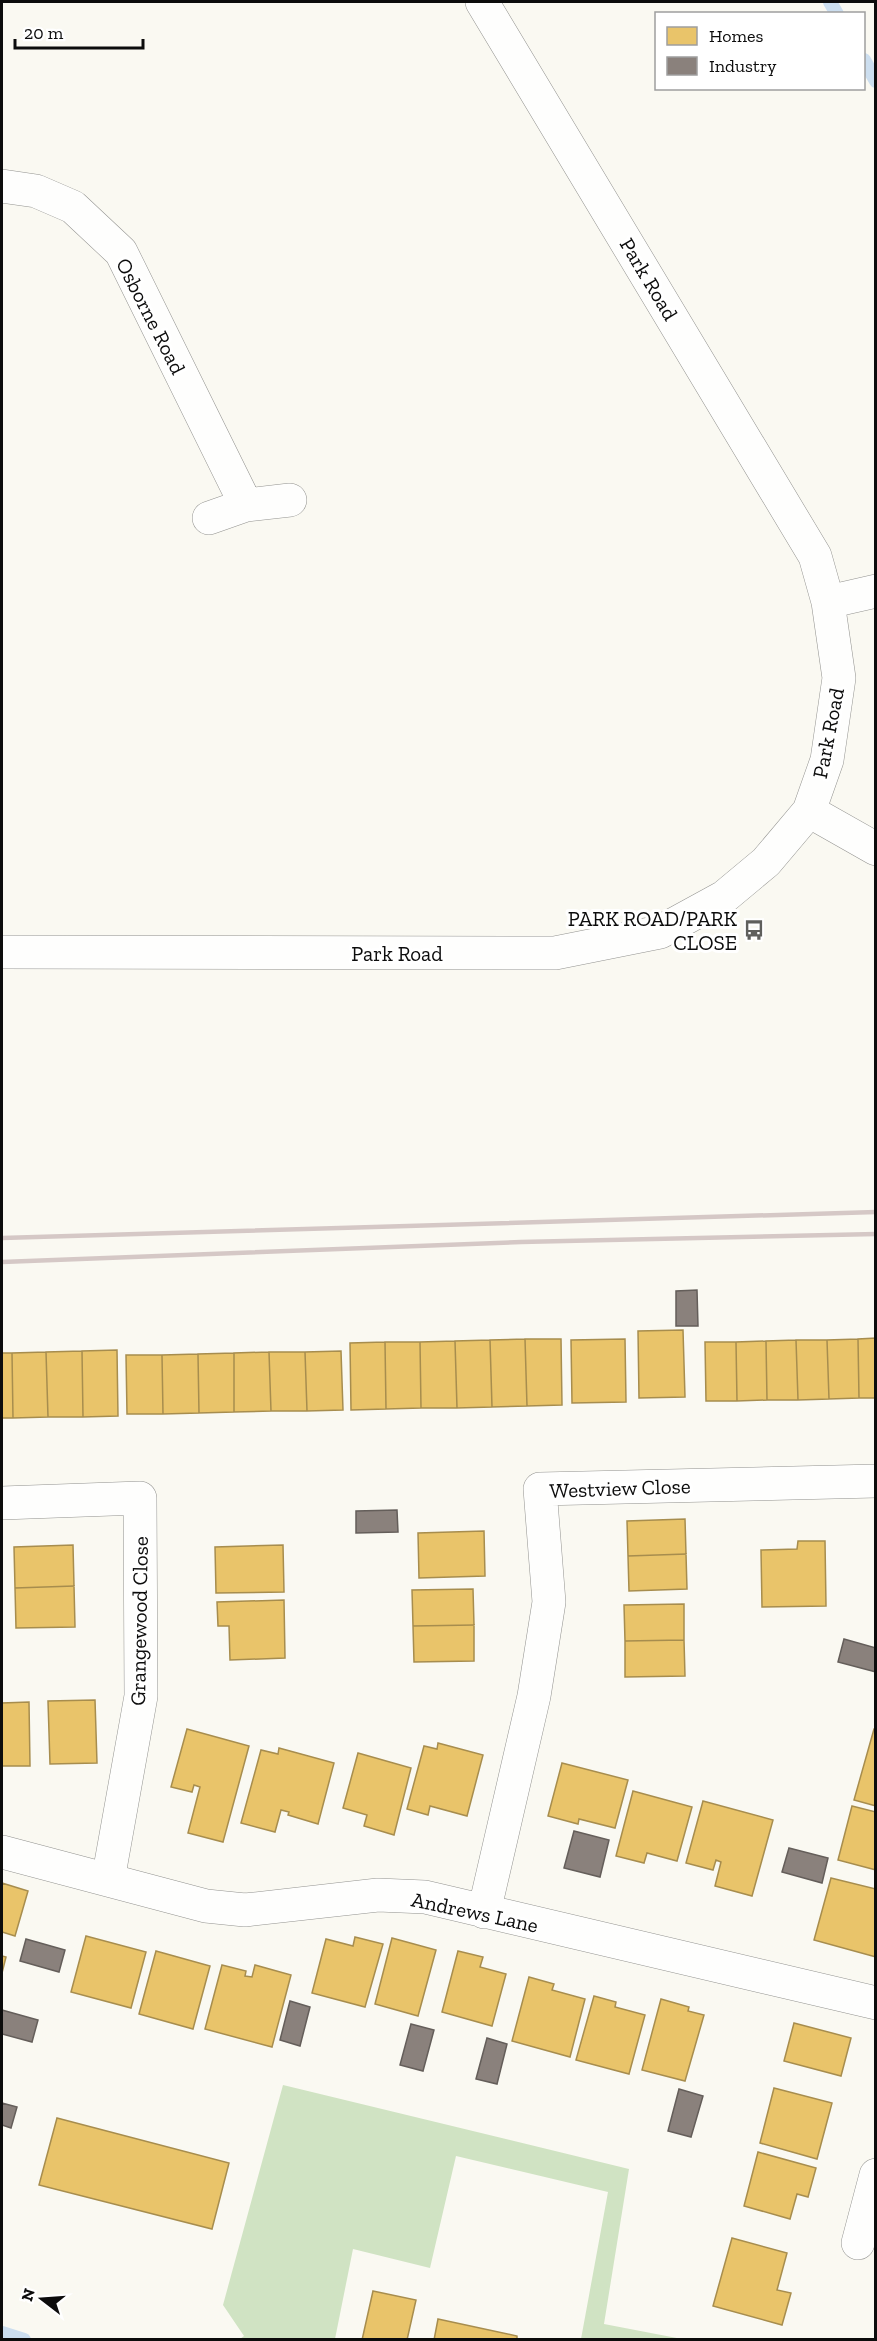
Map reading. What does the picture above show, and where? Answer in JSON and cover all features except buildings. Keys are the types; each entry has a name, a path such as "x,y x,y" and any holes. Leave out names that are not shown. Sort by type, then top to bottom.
{"street":[{"name":"Park Road","path":"2,952 555,953 660,932 724,897 766,862 809,811 827,760 839,678 828,602 815,556 482,2"},
{"name":"Osborne Road","path":"2,186 36,191 74,207 121,252 246,505"},
{"path":"209,518 246,505 290,500"},
{"path":"828,602 876,591"},
{"path":"809,811 876,849"},
{"name":"Westview Close","path":"484,1912 534,1696 549,1602 540,1489 876,1480"},
{"name":"Grangewood Close","path":"2,1503 140,1498 141,1696 108,1880"},
{"name":"Andrews Lane","path":"2,1852 206,1906 245,1910 378,1895 425,1897 876,2003"},
{"path":"858,2243 876,2175"}],"green space":[{"path":"283,2085 629,2169 604,2324 682,2339 581,2339 608,2192 456,2156 430,2268 353,2249 335,2339 240,2339 244,2336 223,2305"}],"waterway":[{"path":"830,2 836,12"},
{"path":"865,62 876,81"},
{"path":"2,2333 24,2340"}],"railway":[{"path":"2,1238 876,1212"},
{"path":"2,1262 521,1242 876,1234"}],"place":[{"name":"PARK ROAD/PARK CLOSE","path":"754,930"}]}
